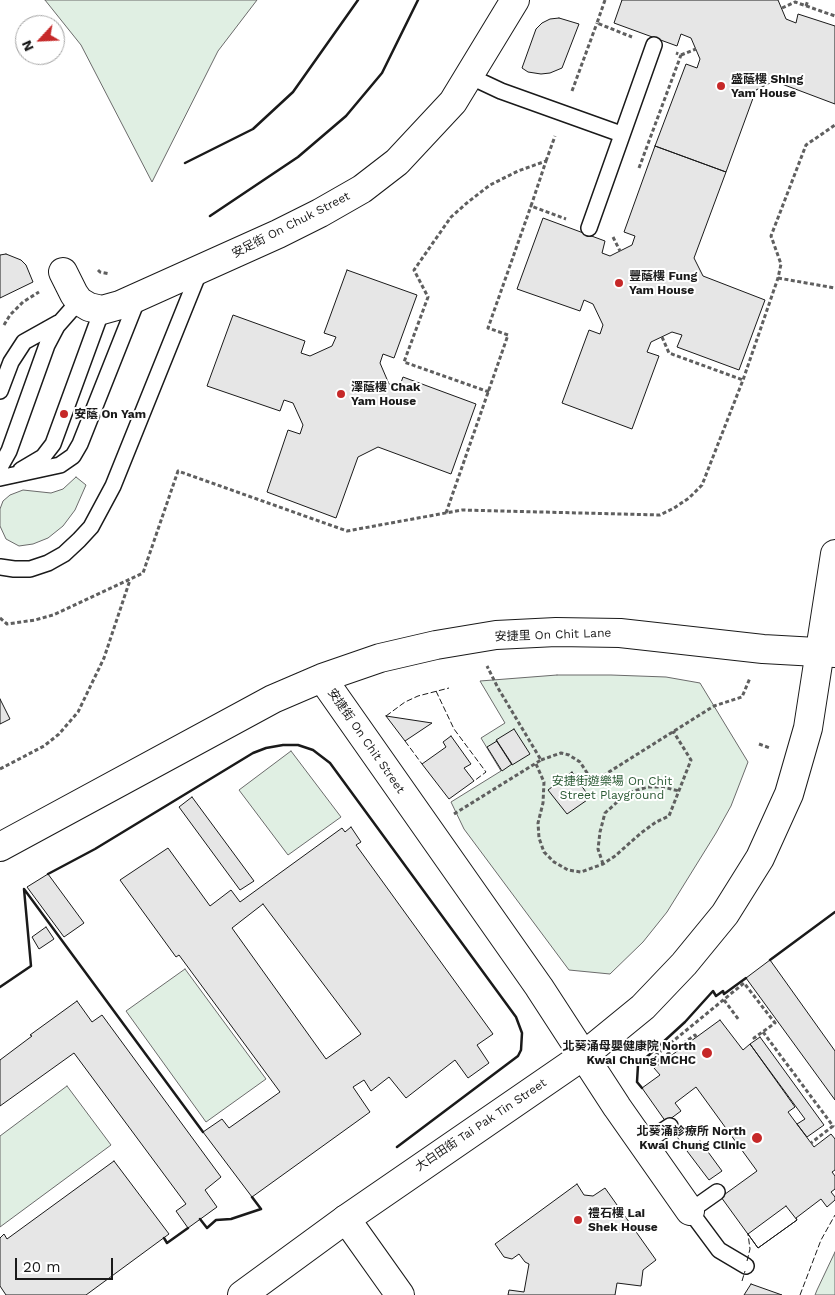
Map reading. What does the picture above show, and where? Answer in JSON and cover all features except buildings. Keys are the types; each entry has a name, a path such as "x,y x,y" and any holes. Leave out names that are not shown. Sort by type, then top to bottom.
{"street":[{"name":"安足街 On Chuk Street","path":"82,310 138,298 278,234 320,213 362,188 397,162 453,102 515,0"},
{"path":"63,272 82,310"},
{"name":"大白田街 Tai Pak Tin Street","path":"242,1295 346,1219 583,1056 643,1007 684,964 725,914 760,858 788,794 808,728 827,652 835,554"},
{"name":"安捷里 On Chit Lane","path":"322,678 380,658 436,645 496,635 556,632 620,633 763,649 827,652"},
{"name":"安捷街 On Chit Street","path":"0,847 273,699 322,678 539,987 583,1056 690,1211"},
{"path":"346,1219 400,1295"}],"lane":[{"path":"589,228 654,45"},
{"path":"469,76 502,91 621,134"},
{"path":"0,567 30,569 48,563 64,554 91,527 113,486 200,270"},
{"path":"4,473 52,468 73,456 80,444 138,298"},
{"path":"4,473 32,464 43,457 52,444 82,310"},
{"path":"4,473 8,451 47,345 57,326 82,310"},
{"path":"0,391 11,362 24,342 82,310"},
{"path":"643,1144 670,1126"},
{"path":"717,1192 690,1211 719,1250 746,1266"}],"path":[{"path":"605,0 597,23 681,55"},
{"path":"806,6 808,0"},
{"path":"782,8 794,2 835,16"},
{"path":"637,173 681,55 696,48"},
{"path":"0,618 7,624 35,620 53,614 143,572 178,471 347,531 462,510 660,515 689,498 702,485 743,380 778,278 781,264 772,236 806,144 835,124"},
{"path":"446,512 489,392 508,335 488,328 546,162 511,174 490,185 468,202 452,217 414,270 428,297 404,362 489,392"},
{"path":"531,206 613,237 620,251"},
{"path":"94,267 100,272 118,276"},
{"path":"778,278 835,288"},
{"path":"662,337 669,353 743,380"},
{"path":"0,769 44,746 59,734 78,712 104,658 130,579"},
{"path":"487,664 498,688 541,760"},
{"path":"447,818 541,760 561,753 569,755 580,762 594,782 714,706 742,698"},
{"path":"536,764 544,782 543,803 538,823 538,838 544,852 554,862 568,870 581,872 603,864 656,822 669,816 691,760 673,731"},
{"path":"603,864 598,849 605,813 622,797 648,787 679,790"},
{"path":"696,1037 653,1064 650,1060 744,983 775,1023 754,1038 755,1040"},
{"path":"724,1000 739,1020"},
{"path":"763,1032 832,1126 811,1143"}],"green space":[{"path":"45,0 257,0 218,51 152,182 81,45 65,25 65,15 57,15"},
{"path":"76,477 86,485 75,510 63,526 48,538 33,544 19,546 6,539 0,526 0,509 3,501 10,495 23,490 51,493 63,489"},
{"name":"安捷街遊樂場 On Chit Street Playground","path":"557,675 666,677 700,683 748,762 731,806 667,912 643,942 610,974 569,970 464,829 451,802 501,771 481,738 505,723 480,681"},
{"path":"291,751 341,817 288,855 239,790"},
{"path":"185,969 266,1079 206,1122 126,1011"},
{"path":"67,1086 111,1145 0,1227 0,1136"},
{"path":"835,1252 835,1295 815,1295 817,1290"}],"fence":[{"path":"386,716 405,702 418,696 449,688"},
{"path":"436,691 454,729 486,772 474,781"},
{"path":"405,741 422,764"},
{"path":"671,1128 687,1151"},
{"path":"800,1295 821,1240 835,1215"},
{"path":"747,1261 750,1249 748,1234"},
{"path":"742,1281 745,1271"}],"wall":[{"path":"185,163 253,129 293,92 358,0"},
{"path":"210,216 298,157 346,116 382,73 418,0"},
{"path":"48,874 95,849 253,753 266,748 298,745 313,750 330,763 516,1017 522,1033 521,1050 518,1056 397,1147"},
{"path":"0,987 31,966 24,889 203,1132"},
{"path":"770,960 835,912"},
{"path":"642,1088 637,1082 638,1065 685,1022 713,991 716,996 723,991 724,994 746,978"},
{"path":"200,1219 207,1228 216,1220 231,1219 261,1209 252,1197"},
{"path":"164,1238 167,1243 188,1228"}],"place":[{"name":"盛蔭樓 Shing Yam House","path":"721,86"},
{"name":"豐蔭樓 Fung Yam House","path":"619,283"},
{"name":"澤蔭樓 Chak Yam House","path":"341,394"},
{"name":"安蔭 On Yam","path":"64,414"},
{"name":"北葵涌母嬰健康院 North Kwai Chung MCHC","path":"707,1053"},
{"name":"北葵涌診療所 North Kwai Chung Clinic","path":"757,1138"},
{"name":"禮石樓 Lai Shek House","path":"578,1220"}]}
